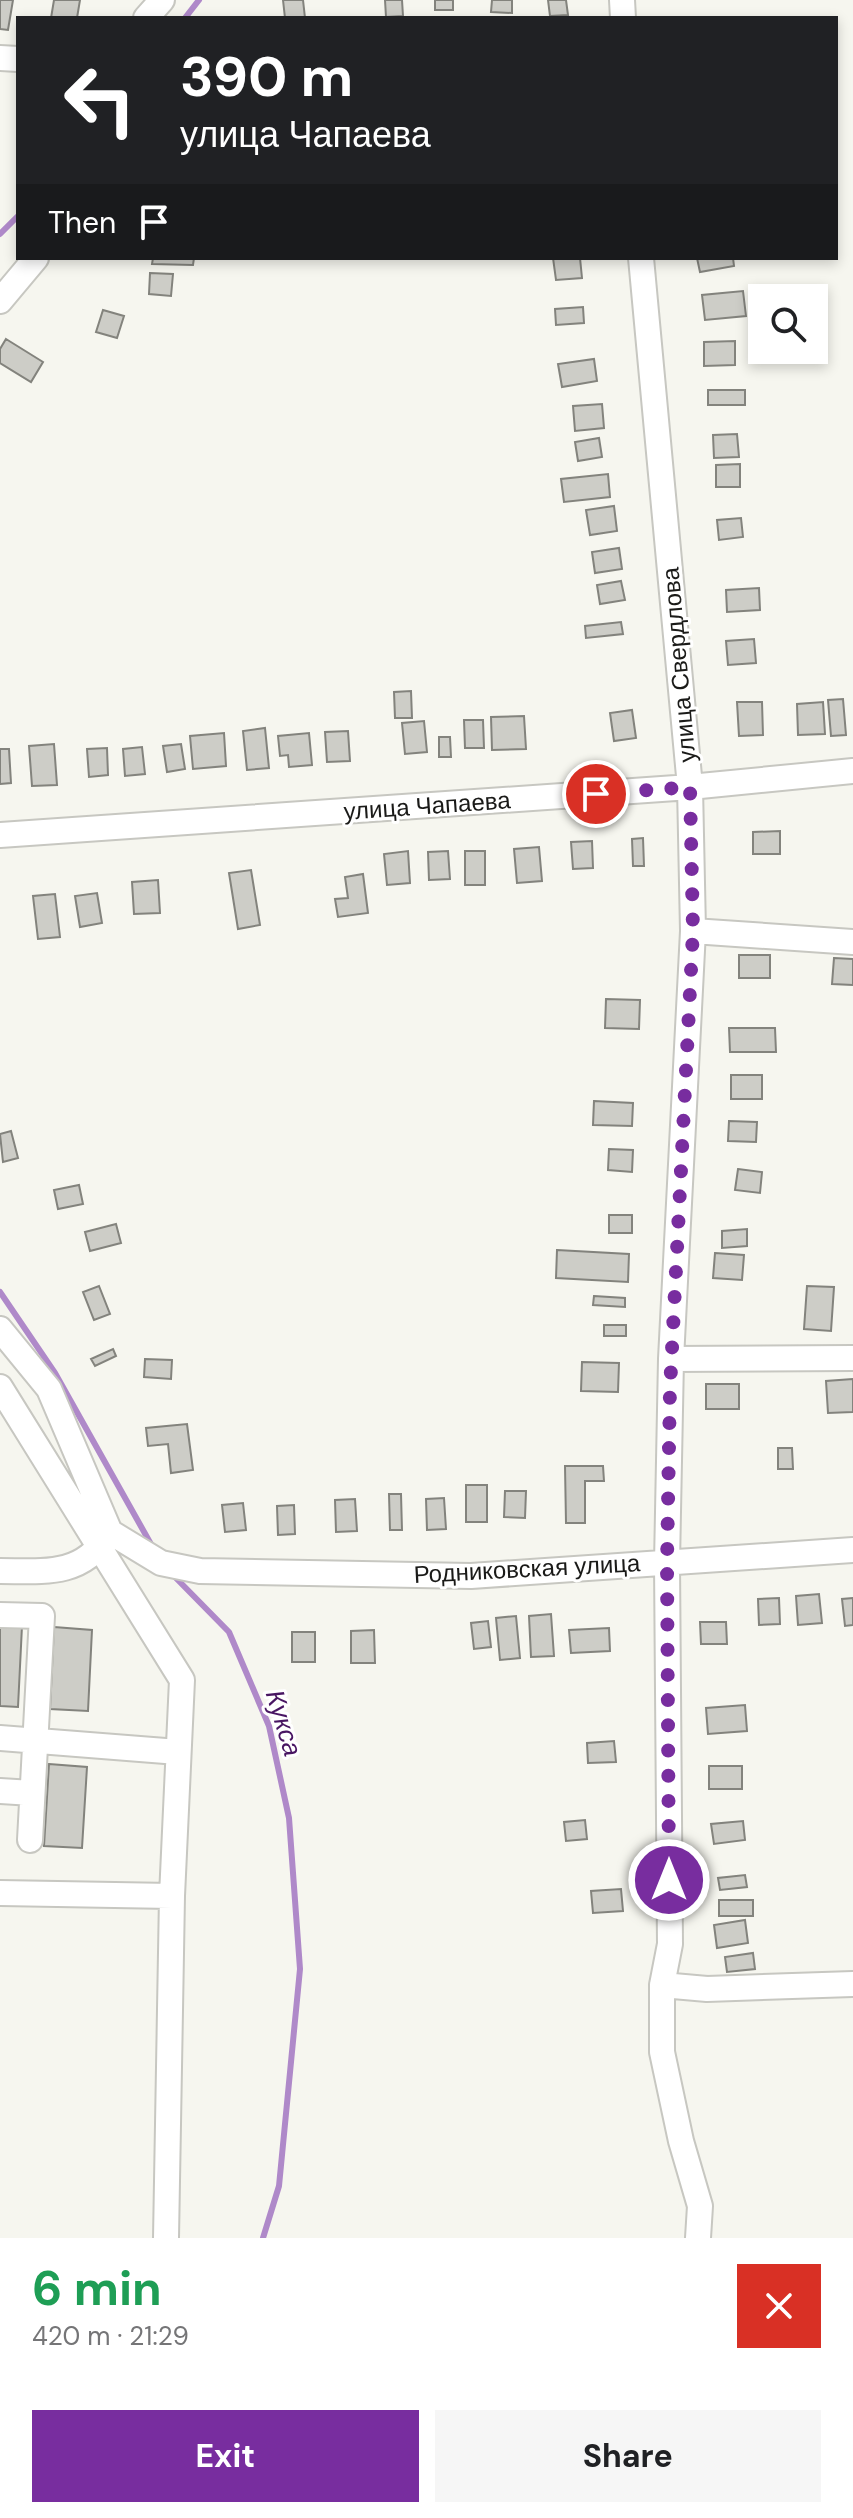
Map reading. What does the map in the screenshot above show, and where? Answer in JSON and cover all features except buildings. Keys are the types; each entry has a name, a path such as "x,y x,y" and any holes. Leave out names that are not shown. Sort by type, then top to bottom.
{"street":[{"path":"148,16 162,0"},
{"path":"0,301 34,260"},
{"name":"улица Свердлова","path":"641,260 690,787 693,931 671,1359 667,1563 670,1944 662,1985 662,2052 681,2141 700,2206 698,2238"},
{"name":"улица Чапаева","path":"0,835 690,787 853,771"},
{"path":"693,931 853,942"},
{"path":"0,1329 49,1389 104,1540"},
{"path":"671,1359 853,1358"},
{"path":"0,1387 104,1540 182,1680 172,1896 166,2238"},
{"path":"0,1571 61,1571 104,1540"},
{"name":"Родниковская улица","path":"104,1540 161,1563 200,1571 471,1576 853,1550"},
{"path":"0,1615 42,1616 30,1840"},
{"path":"0,1738 178,1752"},
{"path":"0,1791 32,1793"},
{"path":"0,1893 172,1896"},
{"path":"662,1985 707,1989 853,1984"}],"waterway":[{"name":"Кукса","path":"187,16 199,0"},
{"name":"Кукса","path":"0,234 16,218"},
{"name":"Кукса","path":"0,1292 55,1373 152,1546"},
{"name":"Кукса","path":"173,1575 229,1632 269,1726 289,1818 300,1969 279,2186 263,2238"}],"route":[{"path":"596,794 690,787 693,931 670,1389 667,1563 669,1880"}]}
